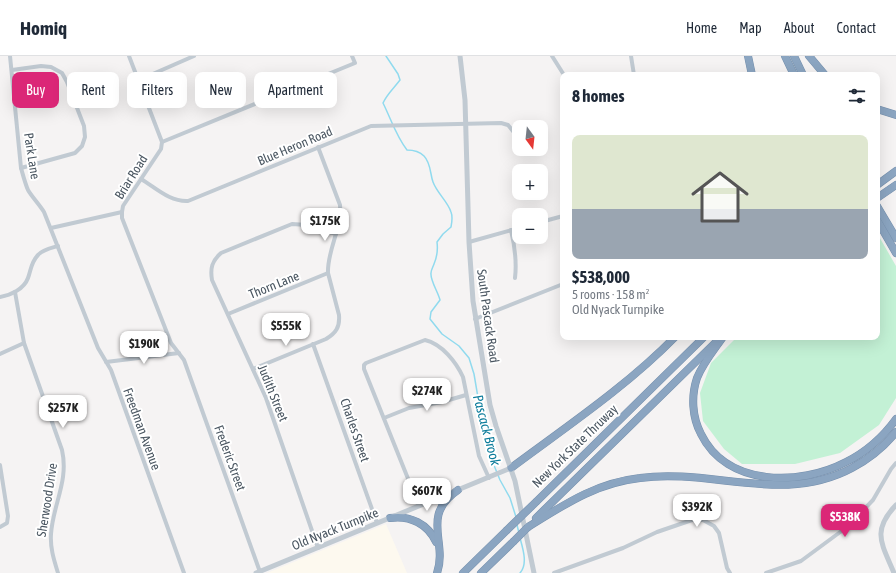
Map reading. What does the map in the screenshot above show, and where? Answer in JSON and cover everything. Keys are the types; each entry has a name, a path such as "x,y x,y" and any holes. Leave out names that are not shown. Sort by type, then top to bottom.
{"highway":[{"path":"748,56 751,72"},
{"path":"786,56 793,72"},
{"path":"794,56 802,72"},
{"path":"809,56 822,72"},
{"path":"880,110 896,115"},
{"path":"880,183 896,171"},
{"path":"880,196 896,185"},
{"path":"880,221 896,238"},
{"path":"880,221 896,253"},
{"path":"511,468 627,380 672,340"},
{"path":"686,355 698,340"},
{"name":"New York State Thruway","path":"463,573 701,340"},
{"name":"New York State Thruway","path":"481,573 528,527 547,512 719,340"},
{"path":"720,340 697,377 693,397 694,413 700,432 710,448 720,459 737,469 757,475 778,477 800,476 823,471 846,462 865,450 883,435 896,419"},
{"path":"547,512 592,490 639,478 672,476 777,486 798,485 818,481 842,473 863,461 883,446 896,432"},
{"path":"437,573 440,554 436,529 438,516 446,501 458,490"},
{"path":"390,518 405,518 423,526 435,538 440,554"}],"street":[{"name":"Park Lane","path":"10,56 21,168 29,192 36,199 44,212 51,228"},
{"path":"129,56 136,72"},
{"path":"157,72 194,56"},
{"path":"149,108 162,142 355,63 352,56"},
{"name":"South Pascack Road","path":"460,56 465,100 472,295 492,412 511,468 534,573"},
{"path":"552,56 562,72"},
{"path":"631,56 634,72"},
{"path":"12,70 41,66 51,68 62,73 84,126 85,137 82,146 75,153 21,168"},
{"name":"Blue Heron Road","path":"141,179 172,198 180,201 188,201 371,126 501,123 508,125 512,130"},
{"name":"Briar Road","path":"162,142 161,149 123,206 122,218 171,343 179,353"},
{"path":"252,369 314,344 333,335 337,329 339,315 328,274 328,259 341,213 338,197 318,147"},
{"path":"51,228 122,212"},
{"path":"548,220 560,217"},
{"name":"Judith Street","path":"318,548 266,398 210,273 211,266 215,258 221,253 292,224 307,225 336,234"},
{"name":"Freedman Avenue","path":"51,228 98,348 111,370 184,573"},
{"path":"469,242 511,230 516,252 517,264 515,278"},
{"path":"0,297 15,292 22,287 27,280 32,263 39,254 58,246"},
{"name":"Thorn Lane","path":"228,314 328,274"},
{"path":"476,319 560,285"},
{"name":"Sherwood Drive","path":"15,292 24,343 62,450 64,460 63,482 51,533 51,547 58,573"},
{"path":"419,506 364,365 422,341 431,342 452,359 459,367 463,377 479,456 491,477"},
{"path":"0,354 24,343"},
{"name":"Charles Street","path":"314,344 377,523"},
{"path":"106,362 179,353"},
{"name":"Frederic Street","path":"179,353 184,360 258,572"},
{"path":"384,418 409,408 442,402 466,395"},
{"path":"0,464 8,516 7,523 0,527"},
{"path":"766,573 801,562 847,527 873,500 891,469 896,464"},
{"name":"Old Nyack Turnpike","path":"258,572 511,468"},
{"path":"894,573 883,548 881,527 884,519 896,505"},
{"path":"554,573 623,548 638,540 692,520 703,520 714,526 719,533 727,568 730,573"}],"shaded area":[{"path":"386,524 407,573 267,573"}],"green space":[{"path":"880,238 896,266 896,398 879,425 840,453 795,464 742,464 724,449 703,421 700,393 711,363 734,340 880,340"}],"waterway":[{"name":"Pascack Brook","path":"386,56 398,74 400,80 383,103 403,145 407,150 418,152 426,159 435,186 450,208 452,216 451,227 437,242 437,256 431,271 431,276 440,300 431,312 430,319 442,334 459,346 469,358 474,374 484,433 491,458 500,480 510,498 516,517"},
{"name":"Pascack Brook","path":"517,525 519,533"},
{"name":"Pascack Brook","path":"520,538 524,565 520,573"}]}
